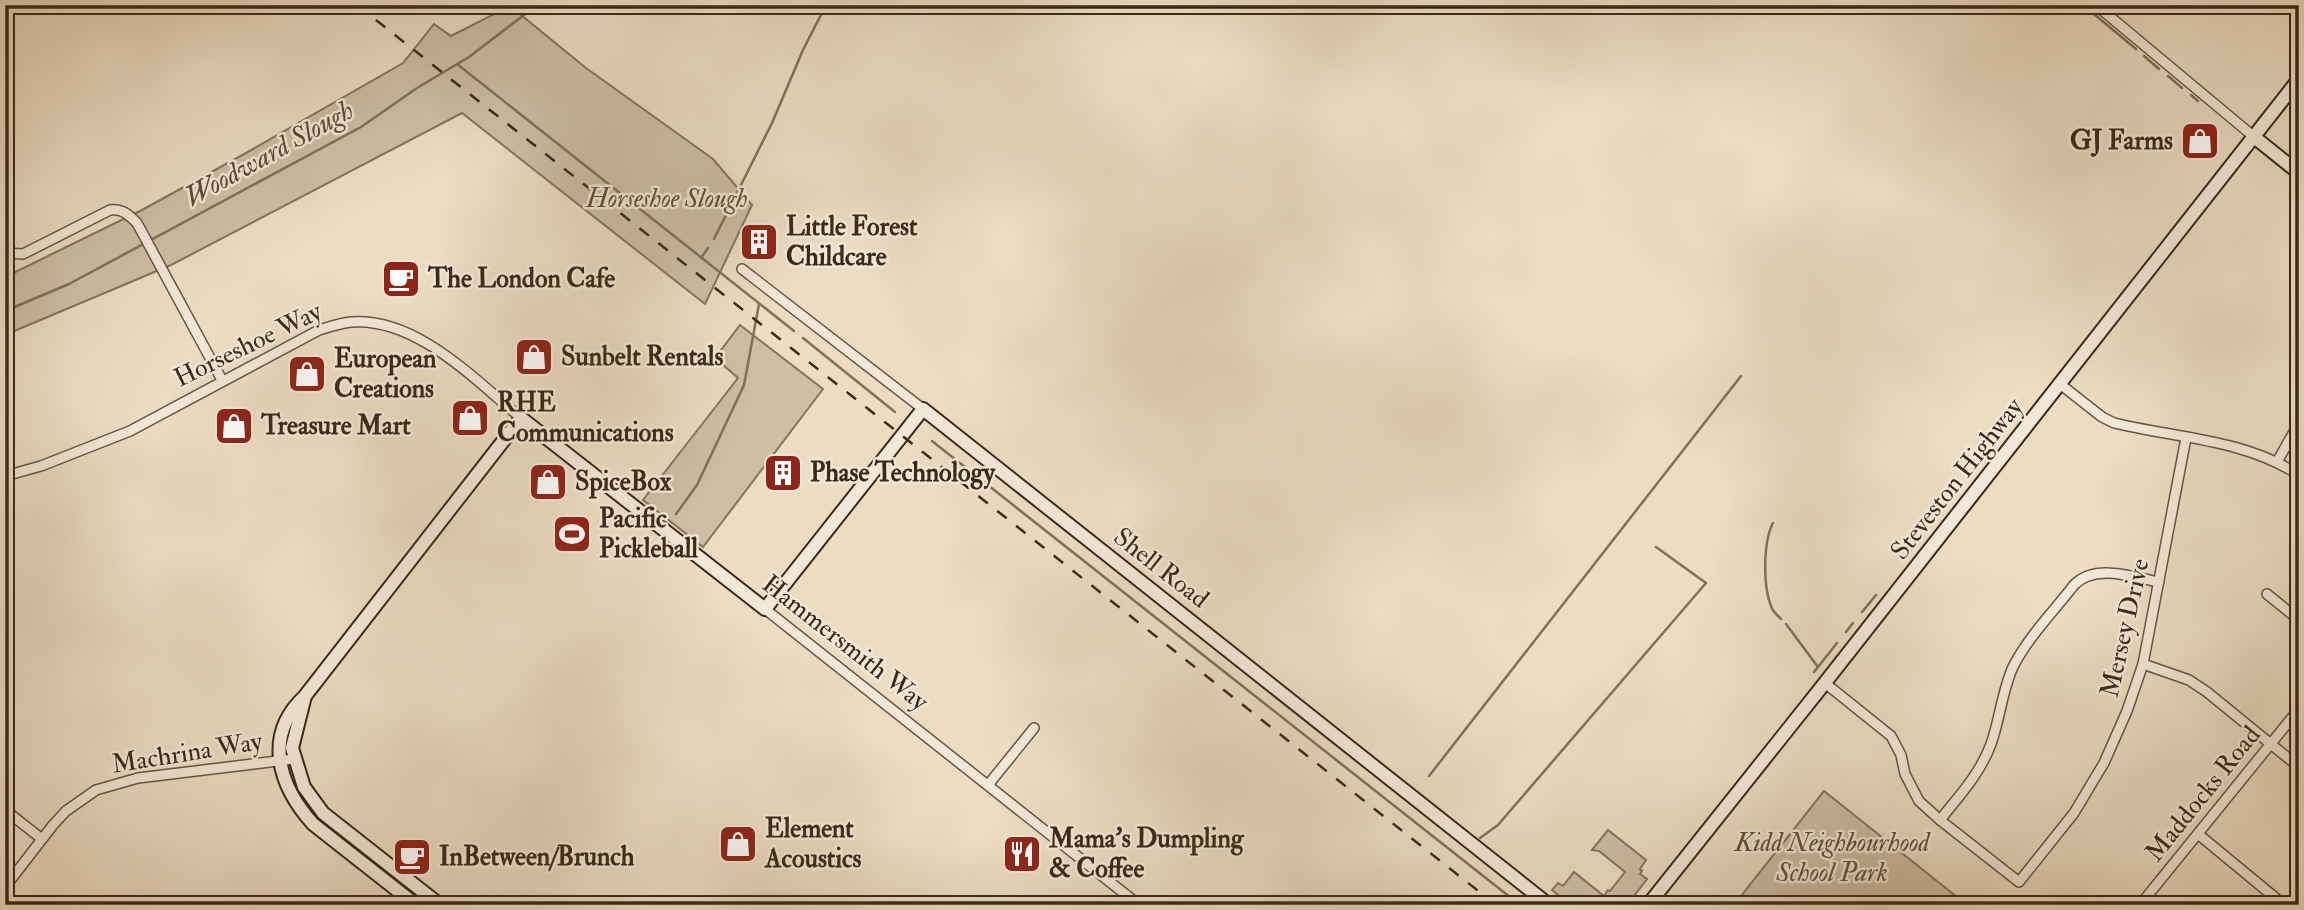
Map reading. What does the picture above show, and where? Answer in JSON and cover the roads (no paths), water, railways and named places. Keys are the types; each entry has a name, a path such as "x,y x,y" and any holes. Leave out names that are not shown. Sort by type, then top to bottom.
{"street":[{"path":"2096,5 2299,173"},
{"name":"Steveston Highway","path":"1648,905 2299,79"},
{"path":"5,253 23,254 114,209 128,215 137,223 222,380"},
{"name":"Shell Road","path":"742,269 1549,905"},
{"name":"Horseshoe Way","path":"5,476 41,467 130,431 319,330 350,322 396,328 431,345 521,418"},
{"path":"2060,384 2102,417 2114,423 2230,446 2277,461 2299,475"},
{"path":"765,609 923,409"},
{"path":"416,905 313,824 294,800 285,780 279,760 280,740 291,709 305,696 521,418"},
{"name":"Hammersmith Way","path":"521,418 1139,905"},
{"path":"2277,461 2299,423"},
{"name":"Mersey Drive","path":"1940,820 2019,882 2074,813 2104,763 2127,711 2143,664 2186,438"},
{"path":"1825,683 1891,736 1901,755 1905,775 1912,789 1919,801 1940,820 1985,758 2016,661 2074,585 2086,575 2099,573 2159,582"},
{"path":"2267,594 2299,620"},
{"path":"2143,664 2189,680 2299,766"},
{"path":"305,696 293,738 294,759 304,787 323,813 440,905"},
{"name":"Maddocks Road","path":"2140,905 2299,709"},
{"path":"988,785 1034,727"},
{"name":"Machrina Way","path":"5,887 66,811 96,790 153,775 294,759"},
{"path":"5,810 42,839"},
{"path":"2198,834 2284,905"}],"waterway":[{"name":"Woodward Slough","path":"5,311 69,284 361,127 417,88 469,57 537,5"},
{"path":"714,239 772,123 803,50 826,5"},
{"path":"2083,5 2136,49"},
{"path":"2144,56 2159,69"},
{"path":"457,64 794,331"},
{"path":"2168,76 2182,88"},
{"path":"2191,95 2198,101"},
{"path":"701,258 708,248"},
{"path":"676,514 697,485 744,385 759,304"},
{"path":"803,338 895,412"},
{"path":"1429,776 1741,376"},
{"path":"932,441 1520,905"},
{"path":"1773,523 1767,541 1765,576 1772,608 1781,619"},
{"path":"1480,838 1498,825 1706,583 1656,547"},
{"path":"1862,612 1876,595"},
{"path":"1846,632 1853,623"},
{"path":"1786,624 1818,667"},
{"path":"1814,672 1837,643"}],"railway":[{"path":"357,5 1496,905"}],"place":[{"name":"GJ Farms","path":"2200,141"},
{"name":"Little Forest Childcare","path":"759,242"},
{"name":"The London Cafe","path":"401,279"},
{"name":"Sunbelt Rentals","path":"534,357"},
{"name":"European Creations","path":"307,374"},
{"name":"RHE Communications","path":"470,418"},
{"name":"Treasure Mart","path":"234,426"},
{"name":"Phase Technology","path":"783,473"},
{"name":"SpiceBox","path":"548,482"},
{"name":"Pacific Pickleball","path":"572,534"},
{"name":"Element Acoustics","path":"738,844"},
{"name":"Mama's Dumpling & Coffee","path":"1022,854"},
{"name":"InBetween/Brunch","path":"412,857"}],"park label":[{"name":"Horseshoe Slough","path":"667,199"},
{"name":"Kidd Neighbourhood School Park","path":"1832,858"}]}
